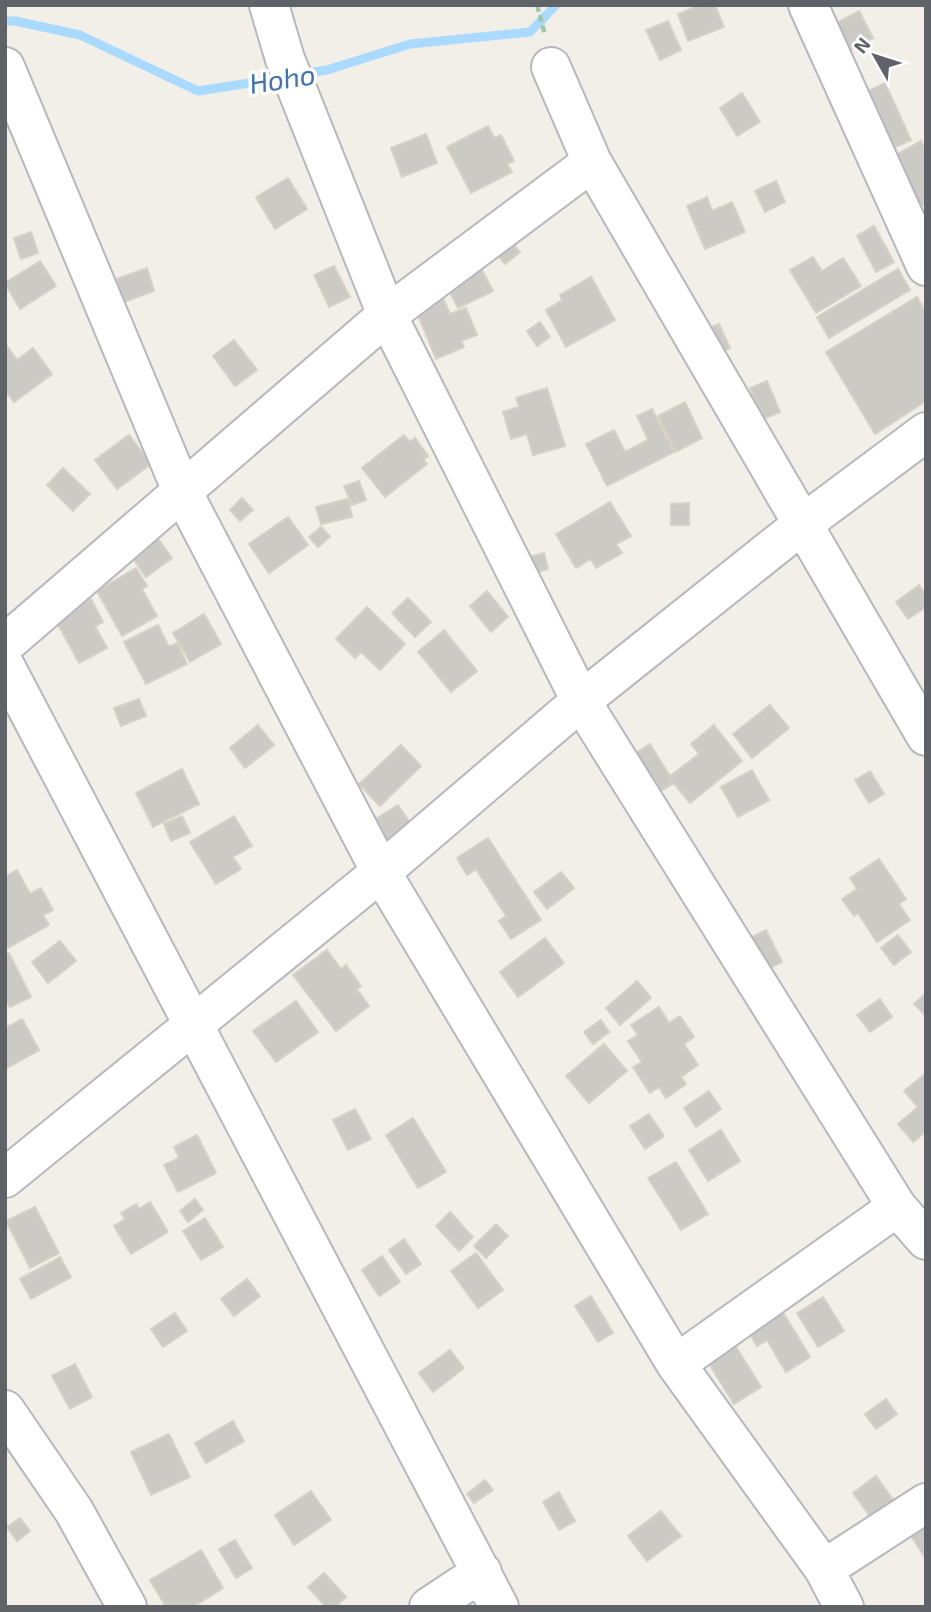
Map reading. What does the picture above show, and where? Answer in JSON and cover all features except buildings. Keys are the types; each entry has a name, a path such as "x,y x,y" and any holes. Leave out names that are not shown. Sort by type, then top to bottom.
{"street":[{"path":"269,5 289,68 387,315 581,701 897,1207 926,1240"},
{"path":"808,5 926,266"},
{"path":"5,66 182,491 382,872 676,1364 835,1596 926,1503"},
{"path":"551,67 592,163 926,736"},
{"path":"5,644 387,315 592,163"},
{"path":"5,1178 382,872 581,701 804,523 926,432"},
{"path":"5,666 499,1607"},
{"path":"676,1364 897,1207"},
{"path":"5,1410 74,1511 127,1607"},
{"path":"429,1607 482,1572"}],"waterway":[{"name":"Hoho","path":"302,74 327,70 410,44 530,32 556,5"},
{"name":"Hoho","path":"5,21 80,35 198,91 281,78"}]}
